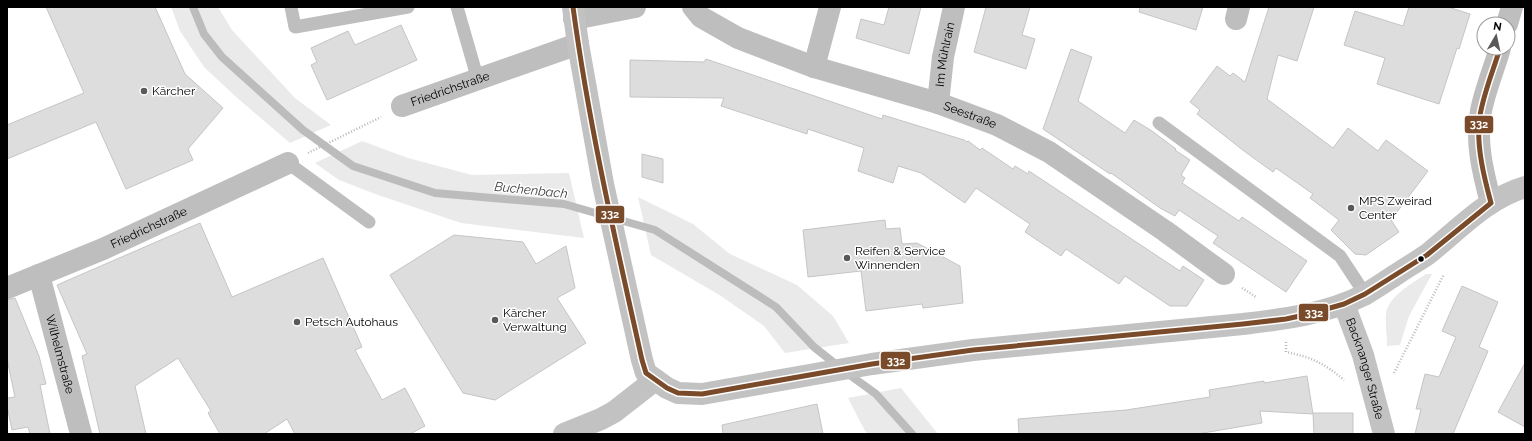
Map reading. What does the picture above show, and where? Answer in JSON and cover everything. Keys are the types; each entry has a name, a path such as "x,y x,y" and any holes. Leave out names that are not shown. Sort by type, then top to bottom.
{"street":[{"path":"635,7 574,13 578,44 603,184 642,360 646,372 666,388 678,393 702,394 872,364 973,350 1286,319 1344,304"},
{"name":"Seestraße","path":"693,7 701,17 738,38 814,68 938,103 997,125 1049,152 1165,231 1224,274"},
{"path":"814,68 830,7"},
{"name":"Im Mühlrain","path":"938,103 943,57 954,7"},
{"name":"Friedrichstraße","path":"402,106 578,44"},
{"path":"1491,203 1484,175 1479,137 1481,111 1498,56"},
{"name":"Friedrichstraße","path":"7,288 103,249 296,159"},
{"name":"Backnanger Straße","path":"1384,434 1363,355 1344,304 1365,294 1427,255 1491,203 1525,187"},
{"name":"Wilhelmstraße","path":"39,275 80,434"},
{"path":"564,434 608,415 655,380"}],"lane":[{"path":"291,7 295,27 408,7"},
{"path":"457,7 478,80"},
{"path":"1160,123 1340,256 1365,294"},
{"path":"296,159 369,222"}],"path":[{"name":"Friedrichstraße","path":"296,159 402,106"},
{"path":"1375,400 1391,380 1447,268"},
{"path":"1224,274 1254,297 1261,297"},
{"path":"1286,352 1301,355 1319,362 1329,367 1346,381"}],"shaded area":[{"path":"171,7 218,7 232,30 295,98 331,125 290,143 235,96 204,67 180,31"},
{"path":"362,141 408,158 472,175 569,173 584,238 461,223 339,180 315,163"},
{"path":"638,197 693,224 730,254 797,285 833,316 849,343 785,353 764,326 721,296 651,255"},
{"path":"1426,274 1432,274 1409,316 1400,345 1387,346 1386,314 1391,301 1408,286"},
{"path":"901,388 938,434 869,434 865,431 848,398"}],"building":[{"name":"Kärcher","path":"46,7 155,7 185,74 223,108 188,149 193,160 126,189 96,122 7,159 7,125 84,93"},
{"path":"889,7 921,7 909,54 856,38 861,19 884,25"},
{"path":"986,7 1030,7 1022,35 1035,39 1026,69 974,52"},
{"path":"1140,7 1203,7 1196,30 1139,12"},
{"path":"1269,7 1314,7 1297,61 1278,55 1267,99 1333,148 1348,128 1378,151 1386,140 1428,171 1391,220 1399,232 1366,255 1355,254 1331,230 1339,220 1310,198 1313,194 1276,168 1273,172 1244,151 1197,114 1200,110 1190,102 1217,66 1230,76 1233,73 1245,82"},
{"path":"1409,7 1448,7 1470,14 1459,49 1457,48 1439,104 1377,84 1385,58 1344,45 1355,11 1403,26"},
{"path":"401,25 417,60 327,100 311,65 317,62 311,48 348,31 355,45"},
{"path":"1071,49 1092,57 1078,101 1125,133 1134,120 1152,131 1190,160 1181,175 1185,178 1182,183 1239,221 1242,217 1307,261 1286,292 1213,243 1218,236 1179,210 1175,216 1160,208 1111,173 1110,174 1043,129"},
{"path":"706,59 882,119 883,115 967,142 968,141 980,150 982,148 1013,169 1015,166 1028,174 1029,171 1180,271 1183,266 1204,280 1187,306 1170,306 1125,276 1119,284 1066,249 1061,256 1025,232 1030,224 976,188 965,203 921,173 898,166 893,183 858,171 864,148 808,129 807,134 721,106 724,98 630,97 630,60 704,62"},
{"path":"642,154 663,159 663,183 642,177"},
{"path":"885,220 886,229 900,228 902,244 917,243 960,266 963,303 923,308 922,304 866,311 861,271 808,277 803,230"},
{"path":"200,223 232,297 323,258 362,347 355,350 382,400 405,388 425,426 410,434 295,434 287,419 264,434 220,434 208,413 211,411 178,358 135,386 146,434 100,434 82,356 87,354 57,285"},
{"name":"Kärcher Verwaltung","path":"454,235 523,242 536,264 566,246 575,288 557,298 586,343 495,400 463,393 390,275"},
{"path":"1462,286 1498,302 1479,347 1488,351 1453,434 1415,434 1421,409 1416,409 1425,374 1439,377 1456,337 1442,331"},
{"path":"15,298 39,356 46,384 40,385 50,434 30,434 28,427 12,430 7,406 7,398 15,397 7,359 7,300"},
{"path":"1525,363 1525,427 1498,412"},
{"path":"1307,376 1313,414 1260,411 1262,423 1197,434 1019,434 1018,419 1126,410 1210,397 1209,390"},
{"path":"817,404 823,434 723,434 722,425"},
{"path":"1313,413 1353,413 1353,434 1314,434"}],"waterway":[{"name":"Buchenbach","path":"193,7 204,34 222,57 303,130 353,166 435,193 564,204 655,230 776,307 814,347 838,366"},
{"name":"Buchenbach","path":"847,373 876,394 912,434"}],"transit line":[{"name":"332","path":"573,7 579,52 595,140 642,360 646,373 667,388 678,393 702,394 872,364 973,350 1243,324 1286,319 1309,314 1344,304 1365,294 1427,255 1491,203"},
{"name":"332","path":"1491,203 1480,153 1479,122 1485,93 1497,56"}],"place":[{"name":"Kärcher","path":"144,91"},
{"name":"MPS Zweirad Center","path":"1351,208"},
{"name":"Reifen & Service Winnenden","path":"847,258"},
{"name":"Kärcher Verwaltung","path":"495,320"},
{"name":"Petsch Autohaus","path":"297,322"}]}
